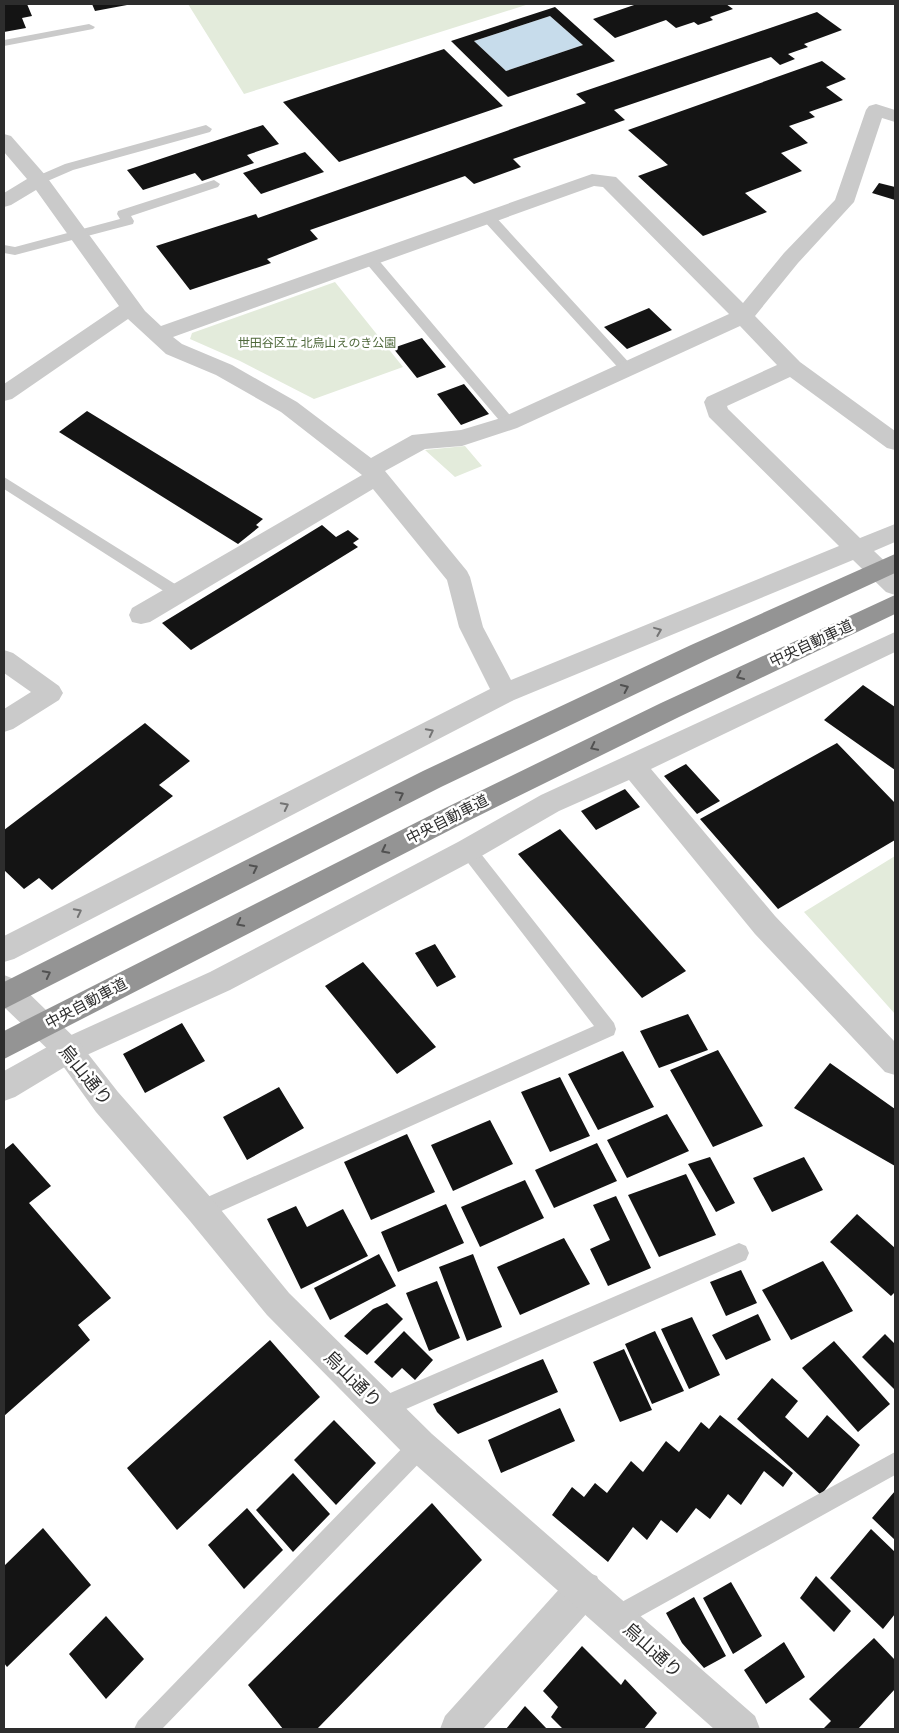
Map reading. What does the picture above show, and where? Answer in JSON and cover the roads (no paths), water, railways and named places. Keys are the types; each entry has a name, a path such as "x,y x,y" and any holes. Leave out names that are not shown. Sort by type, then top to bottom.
{"highway":[{"path":"4,996 432,779 691,656 895,563"},
{"name":"中央自動車道","path":"4,1046 162,963 462,811 726,682 895,604"}],"street":[{"path":"141,615 373,473 420,441 462,438 509,423 744,316 791,258 844,202 876,110 895,116"},
{"path":"4,140 39,180 137,316 174,349 224,370 289,407 373,473 458,577 470,627 505,693"},
{"path":"4,201 39,180"},
{"path":"159,334 592,180 609,181 792,366 895,442"},
{"path":"4,394 132,307"},
{"path":"792,366 715,402 717,412 859,548 895,586"},
{"path":"4,950 505,693 895,533"},
{"path":"4,1086 68,1050 220,982 468,850 550,803 895,641"},
{"path":"4,660 50,693 4,722"},
{"path":"632,766 765,925 895,1062"},
{"name":"烏山通り","path":"4,988 68,1050 108,1102 201,1210 278,1304 420,1446 742,1729"},
{"path":"458,1729 584,1589"}],"lane":[{"path":"4,44 89,27"},
{"path":"39,180 69,168 206,129"},
{"path":"4,249 16,251 78,236 128,221 123,214 214,184"},
{"path":"488,217 628,370"},
{"path":"371,260 509,423"},
{"path":"4,482 178,593"},
{"path":"201,1210 607,1029 468,850"},
{"path":"382,1408 739,1253"},
{"path":"146,1729 420,1446"},
{"path":"617,1618 895,1463"}],"water":[{"path":"550,16 583,45 506,71 474,41"}],"park label":[{"name":"世田谷区立 北烏山えのき公園","path":"317,343"}]}
